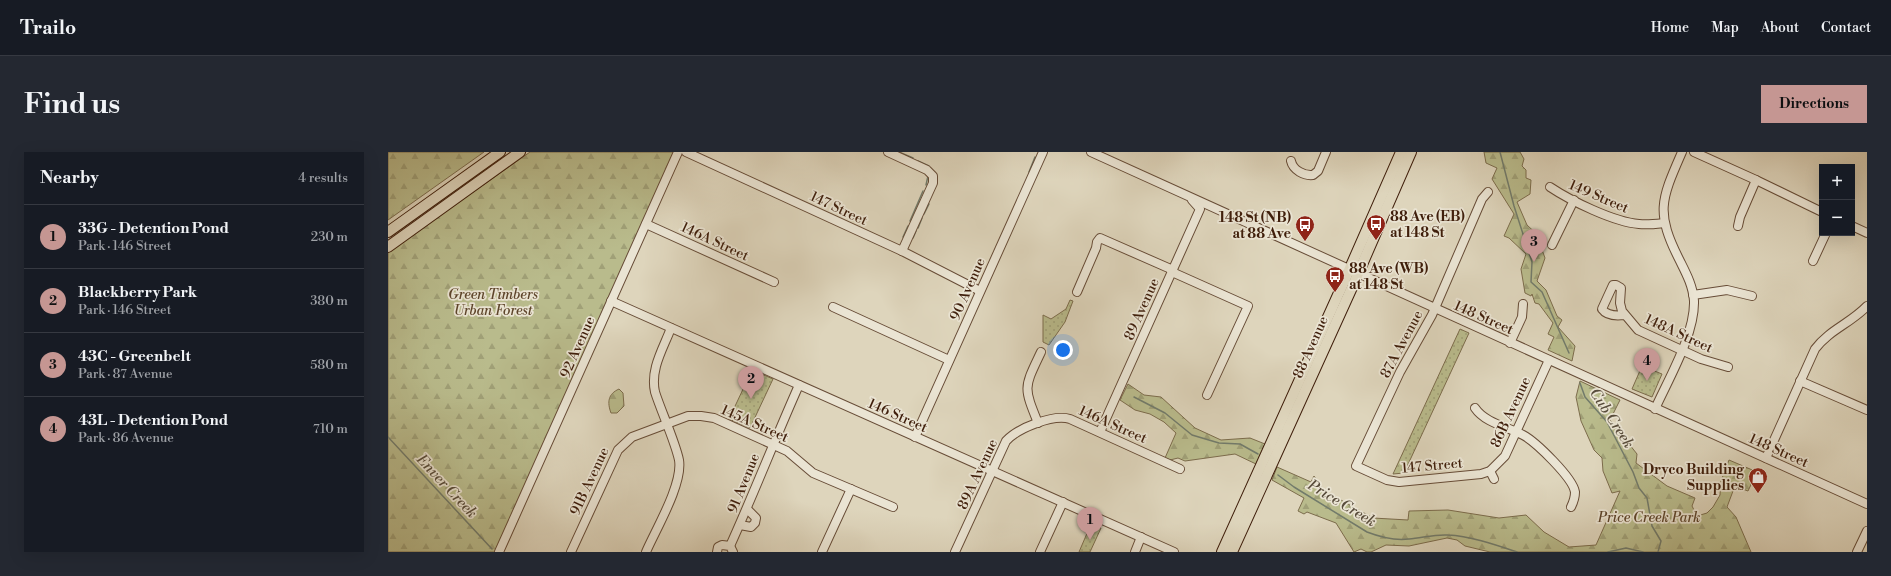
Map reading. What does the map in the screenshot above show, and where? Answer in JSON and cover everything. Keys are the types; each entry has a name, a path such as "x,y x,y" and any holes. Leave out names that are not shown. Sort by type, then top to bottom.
{"main road":[{"path":"388,232 500,152"},
{"path":"388,246 520,152"},
{"name":"88 Avenue","path":"1232,552 1354,271 1401,152"},
{"name":"88 Avenue","path":"1222,552 1411,152"}],"street":[{"name":"92 Avenue","path":"499,552 678,152"},
{"name":"147 Street","path":"686,152 902,251 980,291"},
{"path":"888,152 928,170 933,175 933,183 902,251"},
{"name":"90 Avenue","path":"916,437 1043,152"},
{"name":"148 Street","path":"1091,152 1867,504"},
{"path":"1291,161 1295,169 1309,175 1313,175 1318,171 1326,152"},
{"path":"1655,409 1692,321 1693,295 1688,278 1669,239 1664,223 1666,188 1682,152"},
{"path":"1694,152 1819,211"},
{"path":"1738,226 1740,216 1756,180"},
{"name":"149 Street","path":"1550,187 1574,200 1625,222 1639,224 1664,223"},
{"name":"87A Avenue","path":"1356,466 1394,382 1434,308 1482,199 1488,192"},
{"name":"89 Avenue","path":"1100,432 1200,209 1190,197"},
{"path":"1552,245 1574,200"},
{"name":"146A Street","path":"646,224 774,282"},
{"path":"1855,227 1867,232"},
{"path":"1813,261 1825,236"},
{"path":"1076,292 1100,238 1248,306 1207,395"},
{"path":"1693,295 1727,290 1752,296"},
{"name":"146 Street","path":"611,301 1174,552"},
{"path":"1510,343 1522,317 1523,304"},
{"path":"1766,458 1813,353 1821,341 1832,331 1856,316 1867,306"},
{"path":"833,307 949,360"},
{"name":"148A Street","path":"1624,315 1638,330 1710,363 1728,366"},
{"path":"646,552 674,489 678,474 678,456 655,392 653,378 655,366 671,328"},
{"path":"1038,423 1026,391 1027,382 1041,352"},
{"name":"86B Avenue","path":"1490,471 1503,458 1548,360"},
{"path":"1800,380 1867,410"},
{"name":"91 Avenue","path":"717,552 720,546 731,549 759,482 772,445 799,385"},
{"path":"1474,408 1483,417 1528,438 1565,475 1572,484 1575,493 1571,507"},
{"name":"145A Street","path":"666,425 688,416 714,418 787,452 813,473 893,507"},
{"name":"146A Street","path":"1038,423 1055,417 1065,417 1180,469"},
{"name":"89A Avenue","path":"955,552 1003,446 1010,438 1038,423"},
{"name":"91B Avenue","path":"571,552 618,450 632,437 666,425"},
{"name":"147 Street","path":"1356,466 1383,479 1396,482 1482,474 1490,471"},
{"path":"1490,471 1494,479"},
{"path":"822,552 851,489"},
{"path":"1040,552 1063,502"},
{"path":"740,525 751,526 755,523 756,518 747,509"},
{"path":"1857,552 1867,532"},
{"path":"1135,552 1141,537"}],"green space":[{"path":"388,152 484,152 388,220"},
{"name":"Green Timbers Urban Forest","path":"530,152 674,152 496,552 388,552 388,252"},
{"path":"1484,152 1520,152 1524,159 1522,166 1526,170 1526,178 1531,180 1530,194 1517,202 1527,225 1542,239 1541,247 1545,258 1537,281 1546,290 1557,316 1562,320 1558,327 1575,346 1572,361 1548,350 1554,337 1548,334 1553,323 1539,304 1535,303 1532,294 1531,296 1525,293 1521,269 1526,254 1509,238 1504,236 1514,214 1492,179 1497,168 1486,163"},
{"path":"1070,300 1073,301 1065,322 1049,345 1043,342 1043,315 1051,319 1066,309"},
{"path":"1460,329 1469,333 1404,473 1393,474"},
{"path":"1642,366 1662,374 1652,397 1632,389"},
{"path":"752,370 773,379 750,428 729,419"},
{"name":"Price Creek Park","path":"1580,381 1620,400 1610,420 1637,454 1636,463 1667,486 1695,498 1692,506 1697,516 1707,513 1713,507 1720,495 1721,481 1729,460 1757,472 1748,491 1737,487 1733,491 1727,507 1736,517 1751,552 1490,552 1465,546 1457,540 1447,538 1409,546 1386,545 1371,552 1361,549 1354,552 1336,523 1307,512 1304,514 1298,511 1304,498 1272,480 1277,467 1311,482 1314,476 1323,490 1373,518 1408,520 1409,511 1448,510 1499,518 1526,515 1544,532 1569,547 1596,545 1620,491 1612,493 1603,471 1602,458 1594,450 1581,421 1576,397"},
{"path":"1128,384 1144,395 1161,397 1195,428 1221,440 1250,438 1265,444 1256,464 1235,454 1185,461 1178,458 1170,460 1165,458 1176,433 1164,422 1150,414 1135,410 1120,400"},
{"path":"619,389 623,393 624,406 617,413 611,413 609,399 615,391"},
{"path":"1091,524 1101,528 1090,552 1079,552"}],"waterway":[{"path":"899,152 913,158"},
{"name":"Cub Creek","path":"1500,152 1514,206 1532,262 1531,282 1542,292 1569,353"},
{"path":"1029,172 1035,157"},
{"path":"918,161 929,166"},
{"path":"926,185 928,176"},
{"path":"910,221 923,191"},
{"path":"924,214 929,204"},
{"path":"918,228 922,218"},
{"path":"903,237 908,226"},
{"path":"913,238 916,231"},
{"name":"Cub Creek","path":"1580,383 1585,397 1607,422 1633,472 1639,488 1647,498 1652,526 1661,541 1658,552"},
{"name":"Price Creek","path":"1134,397 1165,413 1192,435 1219,443 1240,444 1258,454"},
{"name":"Enver Creek","path":"388,437 492,549"},
{"name":"Price Creek","path":"1278,475 1294,487 1367,532 1393,539 1438,535 1465,537 1517,552"},
{"name":"Price Creek","path":"1608,552 1626,548 1643,552"}],"place":[{"name":"88 Ave (EB) at 148 St","path":"1376,241"},
{"name":"148 St (NB) at 88 Ave","path":"1305,242"},
{"name":"43C - Greenbelt","path":"1534,262"},
{"name":"88 Ave (WB) at 148 St","path":"1335,293"},
{"name":"43L - Detention Pond","path":"1647,381"},
{"name":"Blackberry Park","path":"751,399"},
{"name":"Dryco Building Supplies","path":"1758,494"},
{"name":"33G - Detention Pond","path":"1090,540"}]}
